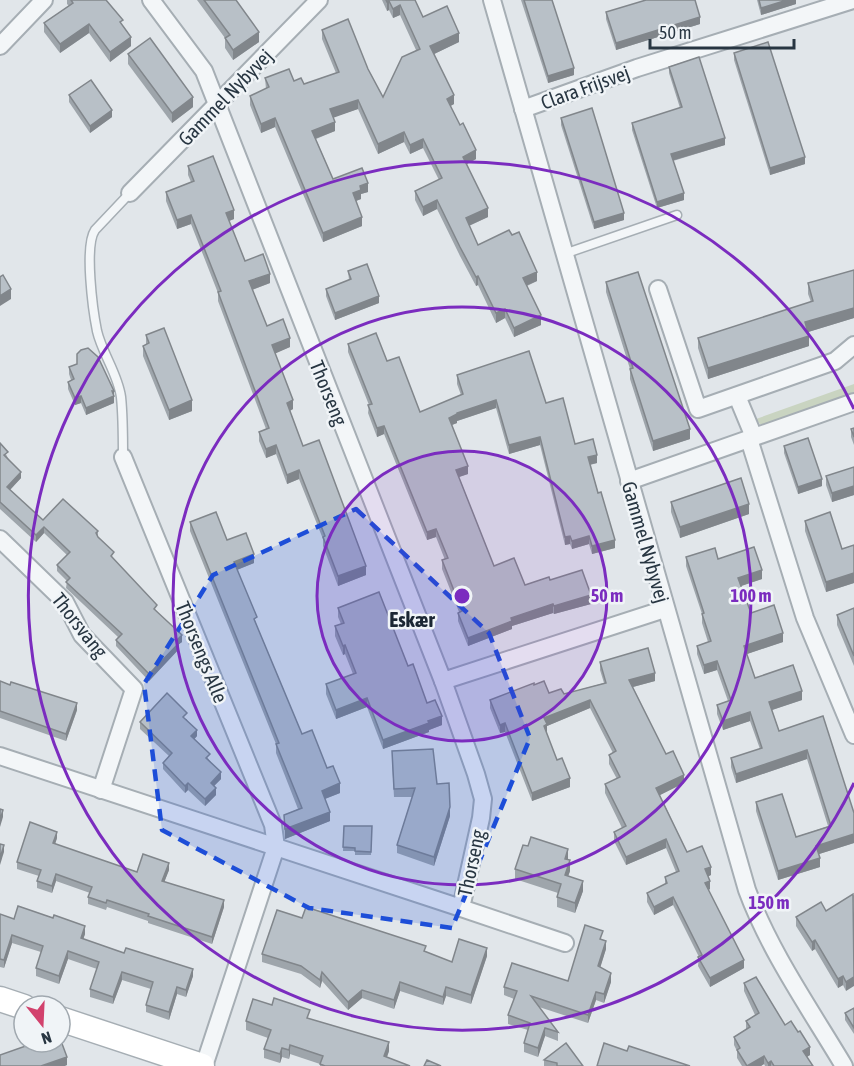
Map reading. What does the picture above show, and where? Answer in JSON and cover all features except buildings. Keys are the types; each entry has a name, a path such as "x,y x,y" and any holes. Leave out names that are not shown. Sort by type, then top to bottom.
{"street":[{"path":"0,46 44,0"},
{"name":"Thorseng","path":"151,0 204,71 443,681 476,774 483,799 481,818 461,909"},
{"name":"Gammel Nybyvej","path":"130,193 319,0"},
{"name":"Gammel Nybyvej","path":"492,0 563,254 750,899 774,949 844,1066"},
{"name":"Clara Frijsvej","path":"523,109 637,68 853,0"},
{"path":"658,289 698,408 835,361 854,345"},
{"path":"737,396 805,618 854,735"},
{"path":"629,481 854,402"},
{"name":"Thorsengs Alle","path":"123,457 273,825 276,848"},
{"name":"Thorsvang","path":"0,538 65,602 82,635 134,689 101,790"},
{"path":"443,681 665,609"},
{"name":"Thorseng","path":"0,756 565,943"},
{"path":"72,1023 203,1066 276,848"}],"lane":[{"path":"123,457 121,395 97,332 89,248 94,230 130,193"},
{"path":"563,254 677,215"}],"highlighted area":[{"path":"356,509 489,633 530,738 452,928 309,908 162,830 144,684 213,575"}],"green space":[{"path":"854,384 854,393 764,424 760,424 756,419"}],"district":[{"name":"Eskær","path":"412,619"}]}
